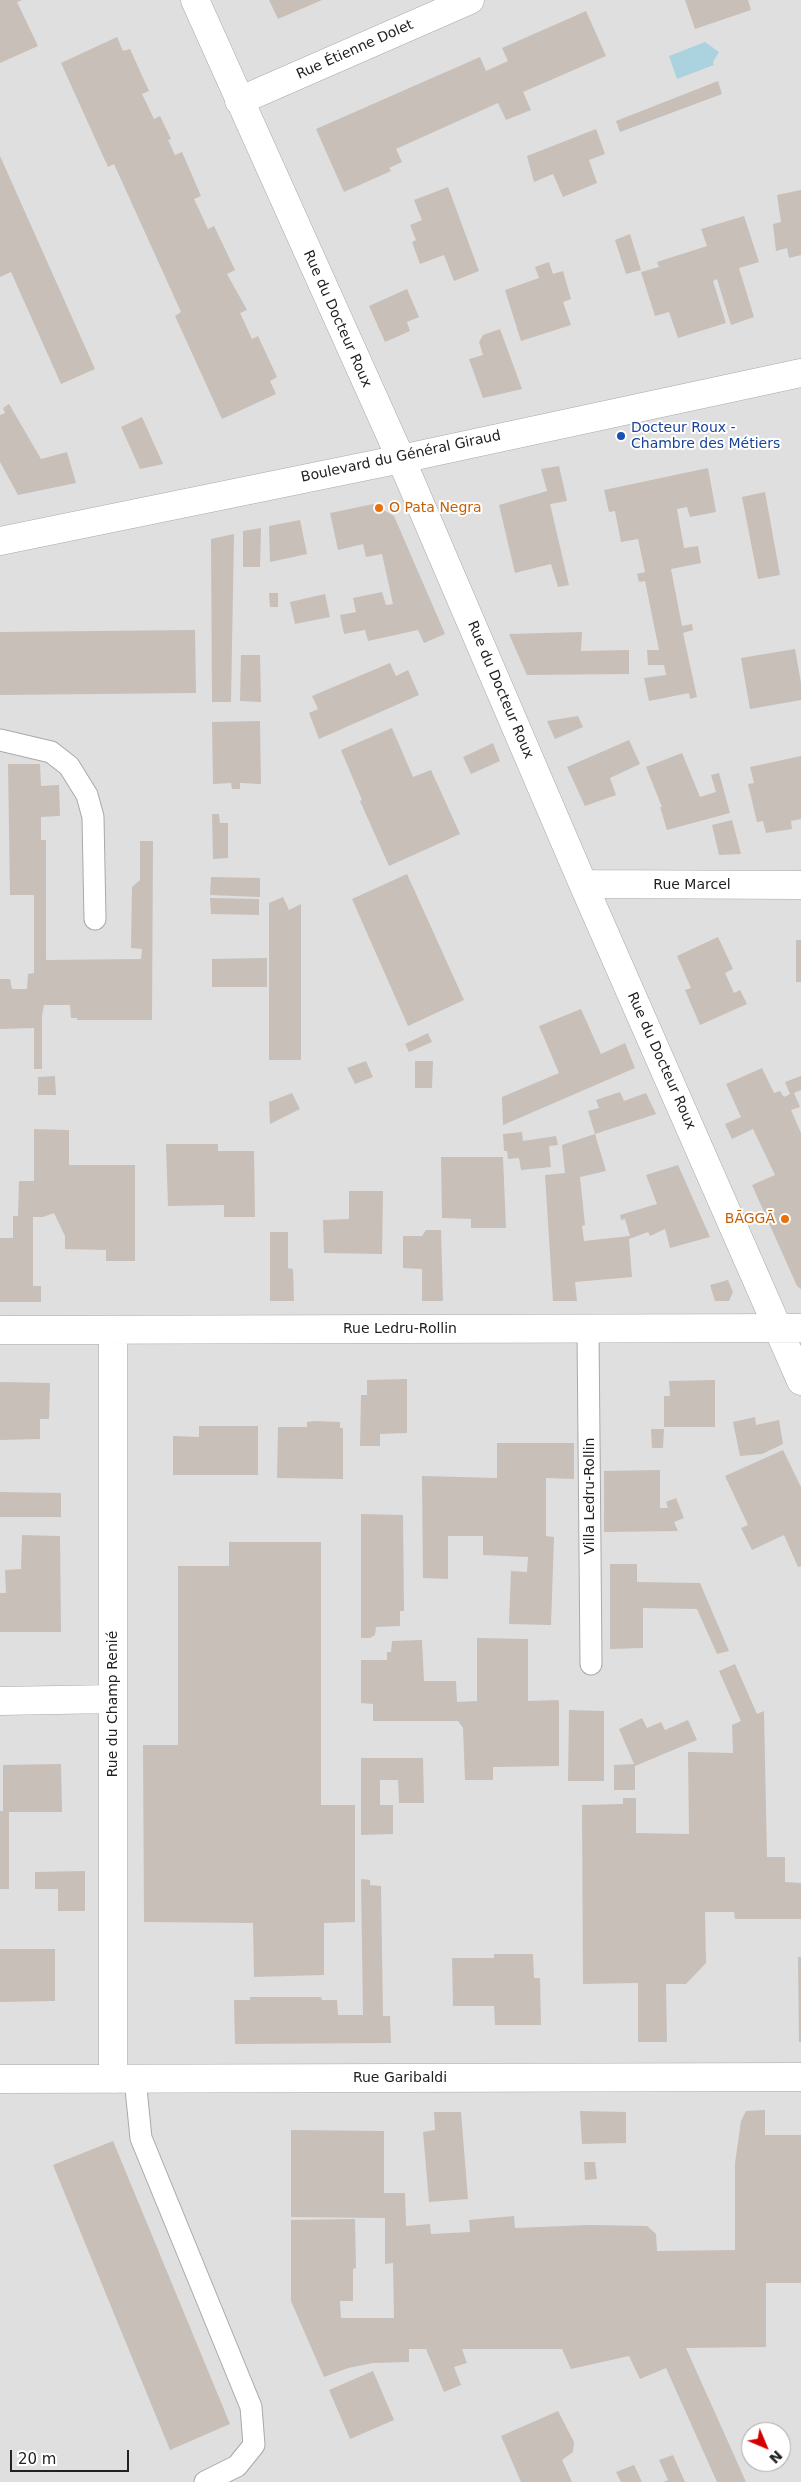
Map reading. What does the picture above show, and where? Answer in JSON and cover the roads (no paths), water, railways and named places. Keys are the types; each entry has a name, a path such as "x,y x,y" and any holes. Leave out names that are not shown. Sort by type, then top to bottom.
{"street":[{"name":"Rue du Docteur Roux","path":"195,0 401,459 583,884 789,1328 801,1381"},
{"name":"Rue Étienne Dolet","path":"239,101 470,0"},
{"name":"Boulevard du Général Giraud","path":"0,541 401,459 801,373"},
{"name":"Rue Marcel","path":"583,884 801,885"},
{"name":"Rue Ledru-Rollin","path":"0,1330 789,1328"},
{"name":"Rue du Champ Renié","path":"114,1330 113,1699 124,2079"},
{"path":"0,1701 113,1699"},
{"name":"Rue Garibaldi","path":"0,2079 801,2077"}],"lane":[{"path":"0,740 51,752 69,766 88,795 93,816 95,919"},
{"name":"Villa Ledru-Rollin","path":"588,1328 591,1664"},
{"path":"124,2079 141,2138 251,2407 254,2444 237,2466 205,2482"}],"water":[{"path":"705,42 719,52 713,62 714,65 677,79 669,56"}],"place":[{"name":"Docteur Roux - Chambre des Métiers","path":"621,436"},
{"name":"O Pata Negra","path":"379,508"},
{"name":"BĀGGĀ","path":"785,1219"}]}
